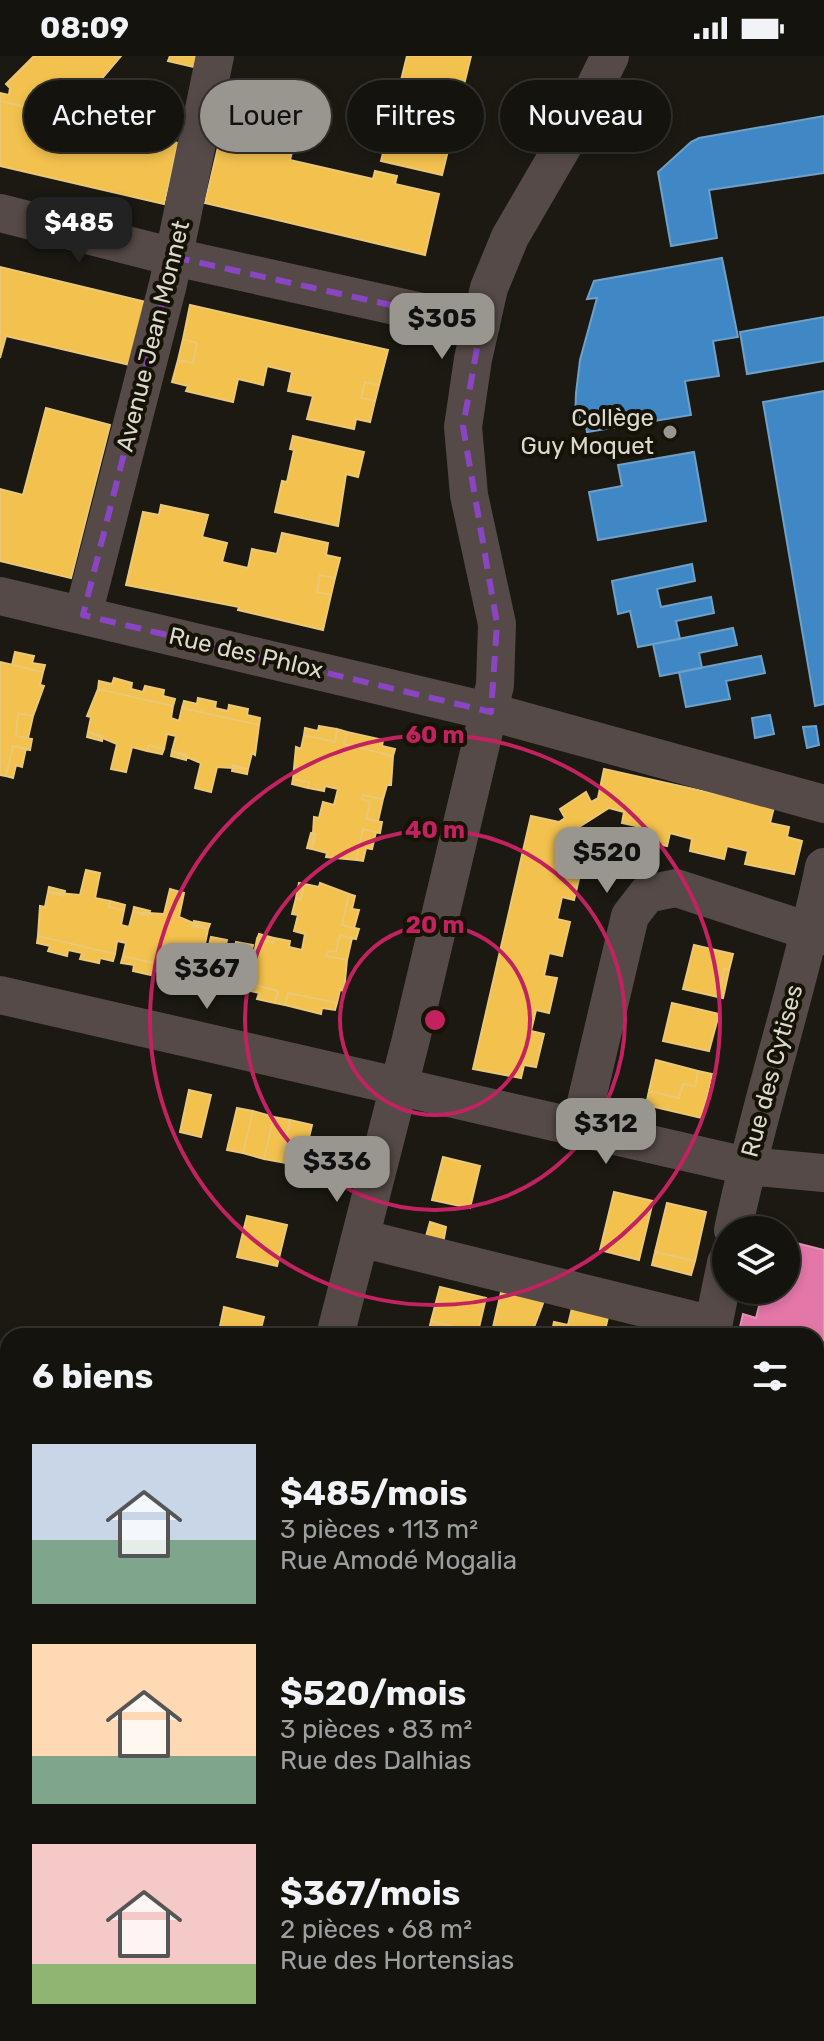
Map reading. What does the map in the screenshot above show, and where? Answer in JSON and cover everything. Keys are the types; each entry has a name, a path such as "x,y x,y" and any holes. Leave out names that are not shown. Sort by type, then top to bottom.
{"street":[{"name":"Avenue Jean Monnet","path":"83,615 174,257 215,56"},
{"path":"337,1328 491,712 497,624 469,495 463,427 481,325 489,288 510,237 581,115 610,56"},
{"path":"0,213 174,257 481,325"},
{"name":"Rue des Phlox","path":"0,596 491,712 824,804"},
{"name":"Rue des Cytises","path":"736,1216 746,1166 817,934 824,867"},
{"path":"580,1128 630,916 647,894 676,888 817,934"},
{"path":"0,995 746,1166 824,1173"},
{"path":"360,1238 701,1328"},
{"path":"713,1328 718,1304"}],"highlighted area":[{"path":"174,257 481,325 463,427 497,624 491,712 83,615"}],"building: Logements":[{"path":"34,56 121,56 101,80 24,80 24,107 0,101 0,93 9,95 10,88 6,84"},
{"path":"170,56 196,56 194,67 168,61"},
{"path":"407,56 471,56 465,80 401,80"},
{"path":"0,101 24,106 24,152 176,152 164,204 0,166"},
{"path":"217,152 292,152 290,160 373,179 375,171 397,176 395,184 439,194 425,255 205,203"},
{"path":"383,152 448,152 442,175 381,161"},
{"path":"0,267 146,302 130,365 6,336 0,358"},
{"path":"190,305 388,350 379,385 365,382 361,398 375,401 370,422 356,419 354,429 307,419 313,396 288,391 292,372 267,366 263,385 238,379 233,402 186,391 188,386 172,382 178,360 193,363 197,343 183,339"},
{"path":"183,339 197,343 193,363 178,360"},
{"path":"365,382 379,385 375,401 361,398"},
{"path":"46,408 110,425 71,578 0,561 0,489 23,495"},
{"path":"293,436 364,452 358,477 346,474 338,526 275,512 282,481 287,482 294,450 290,449"},
{"path":"161,505 208,515 202,537 227,543 222,562 248,568 252,549 277,554 282,533 328,543 326,555 340,558 335,578 320,575 317,592 331,595 323,630 238,610 239,607 126,585 143,512 159,515"},
{"path":"320,575 335,578 331,595 317,592"},
{"path":"15,652 34,656 32,663 45,665 43,672 12,665"},
{"path":"0,662 43,672 40,685 44,686 33,716 18,713 16,736 32,739 30,750 13,746 6,776 0,775"},
{"path":"114,678 132,683 131,689 143,692 145,686 164,690 163,696 175,699 173,706 98,689 99,681 112,684"},
{"path":"98,689 173,706 171,718 179,721 182,708 259,725 255,755 252,753 248,769 217,767 211,792 195,788 201,763 172,751 176,736 167,734 164,749 149,745 147,751 132,747 126,772 111,769 117,744 88,732 91,717 87,716"},
{"path":"198,698 216,702 215,708 228,711 229,705 248,709 247,715 260,718 259,725 182,708 184,701 197,704"},
{"path":"18,713 33,716 28,738 16,736"},
{"path":"319,726 337,729 335,742 304,735 305,728 318,731"},
{"path":"337,729 347,732 344,744 393,756 391,785 387,785 383,799 363,795 362,799 370,802 366,819 382,822 380,833 363,829 356,860 326,857 327,853 312,849 314,817 319,818 323,802 334,805 338,789 325,786 324,791 308,788 309,782 293,779 296,747 301,749 304,735 335,742"},
{"path":"88,732 103,736 102,741 87,737"},
{"path":"347,732 383,740 382,746 395,749 393,756 344,744"},
{"path":"149,745 164,749 162,754 147,751"},
{"path":"13,746 26,748 22,767 16,765 13,778 6,776"},
{"path":"172,751 187,755 186,760 171,756"},
{"path":"233,765 248,769 247,774 232,771"},
{"path":"604,769 774,807 770,823 789,827 787,837 802,841 794,874 745,864 748,851 727,846 724,859 690,851 692,839 670,833 667,846 633,839 636,826 622,823 624,812 609,808 565,836 561,852 571,855 570,863 582,866 574,900 562,897 557,919 570,922 562,956 549,953 544,976 557,978 549,1013 536,1010 531,1031 544,1034 536,1067 524,1065 521,1078 473,1069 531,816 559,822 565,818 560,809 586,792 591,802 598,798"},
{"path":"293,779 309,782 308,788 292,784"},
{"path":"363,795 383,799 378,821 366,819 370,802 362,799"},
{"path":"363,829 376,832 372,849 366,848 363,861 356,860"},
{"path":"311,833 316,834 312,849 307,848"},
{"path":"86,870 100,873 95,898 110,901 109,907 124,910 121,925 129,927 133,912 164,914 170,889 184,893 179,917 208,929 205,944 209,945 211,937 227,940 221,965 201,960 199,973 123,956 126,943 117,941 115,954 38,936 40,906 45,907 48,892 80,895"},
{"path":"299,883 304,884 301,900 296,898"},
{"path":"320,883 349,894 342,925 359,929 356,939 340,935 336,952 328,951 326,956 347,960 344,991 340,990 337,1003 288,993 285,1005 275,1003 278,991 247,983 250,971 231,966 236,942 253,945 251,953 254,954 257,939 273,943 274,938 290,941 289,947 302,950 305,934 294,931 298,915 292,914 296,898 301,900 304,884 319,887"},
{"path":"49,887 65,891 64,896 48,892"},
{"path":"349,894 355,896 352,909 359,910 354,928 342,925"},
{"path":"110,901 125,905 124,910 109,907"},
{"path":"134,907 150,911 148,915 133,912"},
{"path":"194,921 210,924 208,929 193,926"},
{"path":"259,934 274,938 273,943 257,939"},
{"path":"340,935 352,938 347,960 326,956 328,951 336,952"},
{"path":"38,936 115,954 113,961 100,958 99,963 80,959 82,953 68,950 67,956 48,951 50,946 37,943"},
{"path":"694,945 733,954 729,970 724,969 718,997 683,989"},
{"path":"123,956 167,966 166,973 153,970 151,975 133,971 134,965 121,963"},
{"path":"724,969 729,970 723,998 718,997"},
{"path":"247,983 278,991 275,1003 257,999 259,993 246,990"},
{"path":"288,993 337,1003 335,1010 322,1008 321,1014 285,1005"},
{"path":"672,1003 719,1014 709,1051 663,1041"},
{"path":"656,1060 698,1071 695,1086 683,1084 679,1098 649,1091"},
{"path":"698,1071 712,1074 702,1118 646,1105 649,1091 679,1098 683,1084 695,1086"},
{"path":"189,1090 211,1095 201,1137 180,1132"},
{"path":"237,1108 253,1111 243,1153 227,1150"},
{"path":"253,1111 274,1117 264,1159 243,1153"},
{"path":"274,1117 290,1120 281,1162 264,1159"},
{"path":"290,1120 312,1125 302,1167 281,1162"},
{"path":"443,1157 480,1166 470,1208 432,1200"},
{"path":"614,1192 653,1201 639,1260 600,1250"},
{"path":"667,1203 706,1212 695,1261 655,1252"},
{"path":"247,1216 287,1225 277,1266 237,1257"},
{"path":"430,1222 446,1227 443,1244 425,1240"},
{"path":"655,1252 695,1261 691,1275 652,1265"},
{"path":"440,1287 486,1298 479,1328 459,1328 431,1321"},
{"path":"502,1288 545,1298 534,1328 493,1328"},
{"path":"573,1304 609,1313 605,1328 553,1328 554,1322 568,1325"},
{"path":"224,1307 264,1317 261,1328 220,1328"},
{"path":"431,1321 459,1328 429,1328"}],"building: Écoles":[{"path":"824,116 824,173 709,190 717,238 671,246 658,172 691,142"},
{"path":"722,258 738,337 713,341 719,376 685,381 691,415 587,432 585,419 575,421 576,393 580,360 597,298 587,299 594,281"},
{"path":"824,317 824,361 747,374 740,332"},
{"path":"824,391 824,704 815,706 763,402"},
{"path":"694,452 706,521 598,540 589,492 622,486 618,465"},
{"path":"692,564 695,581 657,589 661,607 711,597 714,613 676,621 680,639 638,647 630,611 618,614 612,581"},
{"path":"733,628 737,645 699,653 702,668 660,676 653,644"},
{"path":"761,656 765,673 726,681 730,699 686,707 679,672"},
{"path":"770,715 774,734 755,738 752,718"},
{"path":"816,726 819,745 807,748 803,727"}],"building: Santé":[{"path":"800,1244 824,1250 824,1328 740,1328 743,1314 756,1318 760,1304 800,1304"}],"place":[{"name":"Collège Guy Moquet","path":"670,432"}]}
